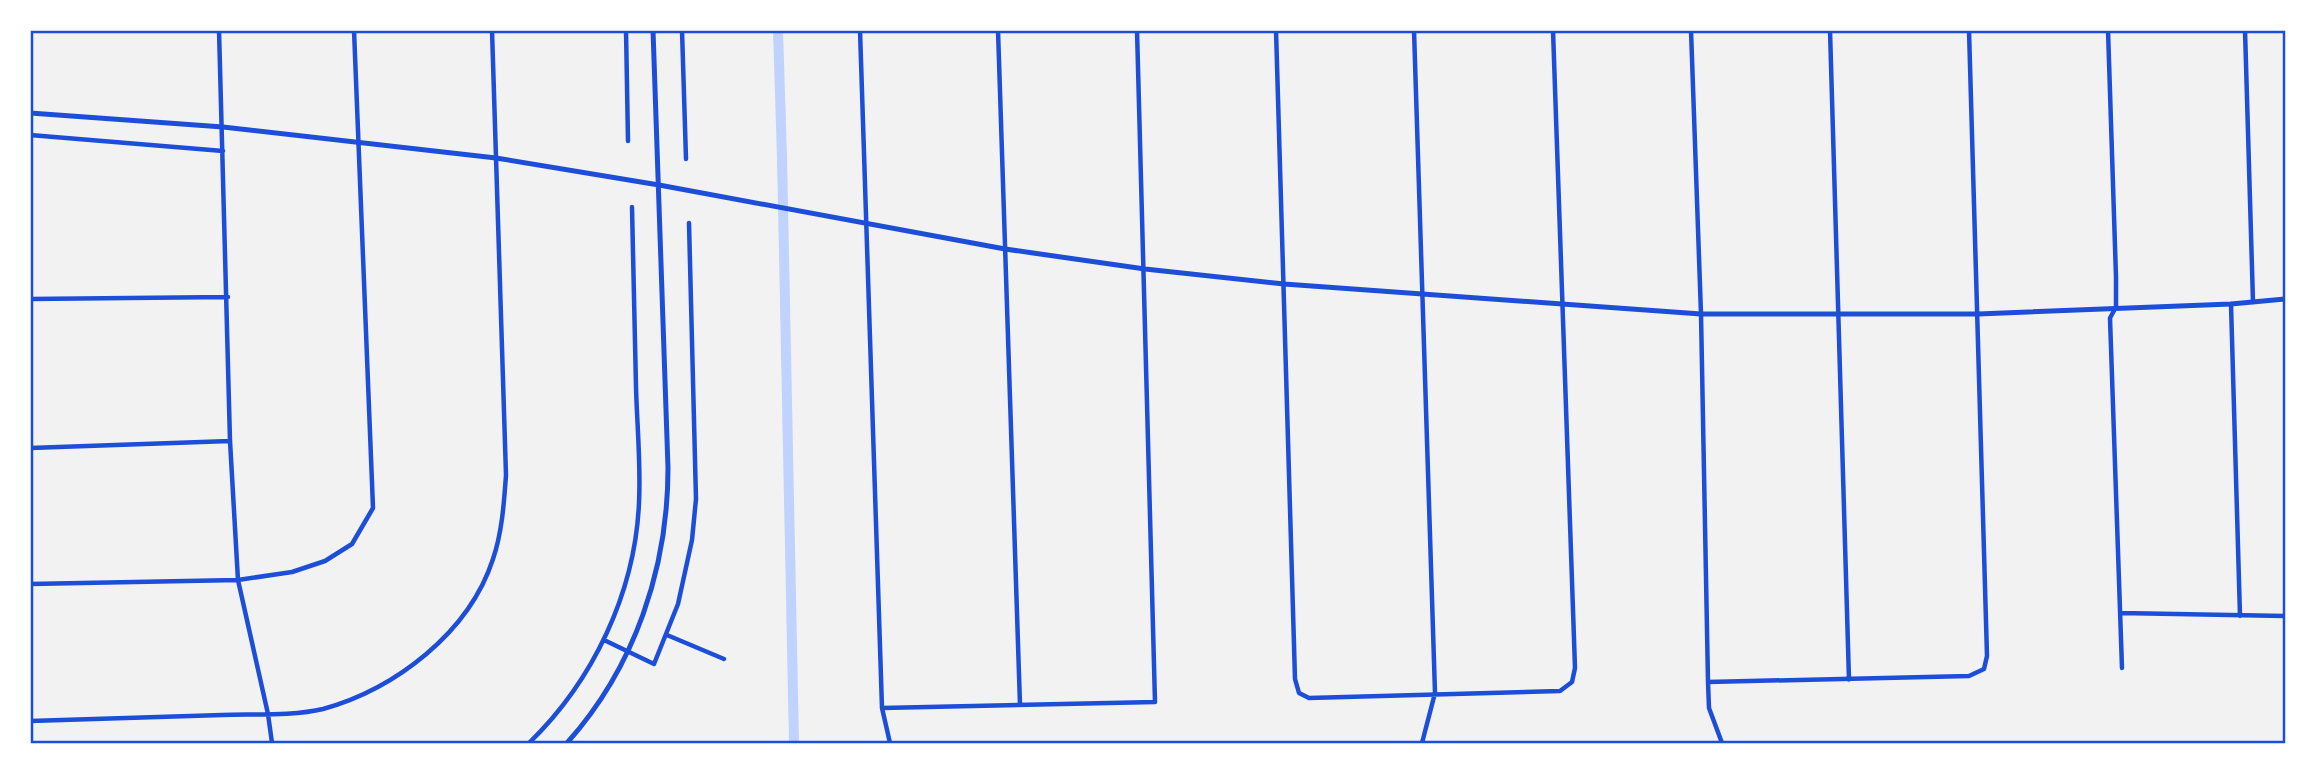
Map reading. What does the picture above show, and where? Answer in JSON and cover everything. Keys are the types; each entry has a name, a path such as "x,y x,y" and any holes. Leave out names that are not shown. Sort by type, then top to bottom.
{"street":[{"path":"219,30 230,441 239,580 272,743"},
{"path":"30,584 239,580 292,572 326,561 352,544 373,508 354,30"},
{"path":"30,721 268,714 321,709 368,692 421,659 450,631 474,599 493,560 503,513 506,475 492,30"},
{"path":"626,30 628,141"},
{"path":"567,743 598,702 641,623 654,583 667,517 668,468 653,30"},
{"path":"682,30 686,159"},
{"path":"860,30 882,708 890,743"},
{"path":"998,30 1020,705"},
{"path":"882,708 1155,702 1137,30"},
{"path":"1276,30 1295,679 1299,693 1309,698 1560,691 1572,682 1575,668 1553,30"},
{"path":"1414,30 1435,693 1422,743"},
{"path":"1691,30 1701,314 1709,708 1722,743"},
{"path":"1830,30 1849,680"},
{"path":"1708,682 1969,676 1984,669 1987,656 1969,30"},
{"path":"2108,30 2116,307 2110,318 2122,668"},
{"path":"2245,30 2253,302"},
{"path":"30,113 223,127 496,158 788,208 1005,249 1145,269 1284,284 1701,314 1978,314 2231,304 2285,299"},
{"path":"30,135 223,151"},
{"path":"529,743 549,723 569,696 604,640 629,568 639,504 632,206"},
{"path":"604,640 654,664 667,635 692,540 696,499 689,223"},
{"path":"30,299 228,297"},
{"path":"2231,304 2240,616"},
{"path":"30,448 230,441"},
{"path":"2120,613 2285,617"},
{"path":"667,635 724,659"}],"waterway":[{"path":"778,30 794,743"}]}
